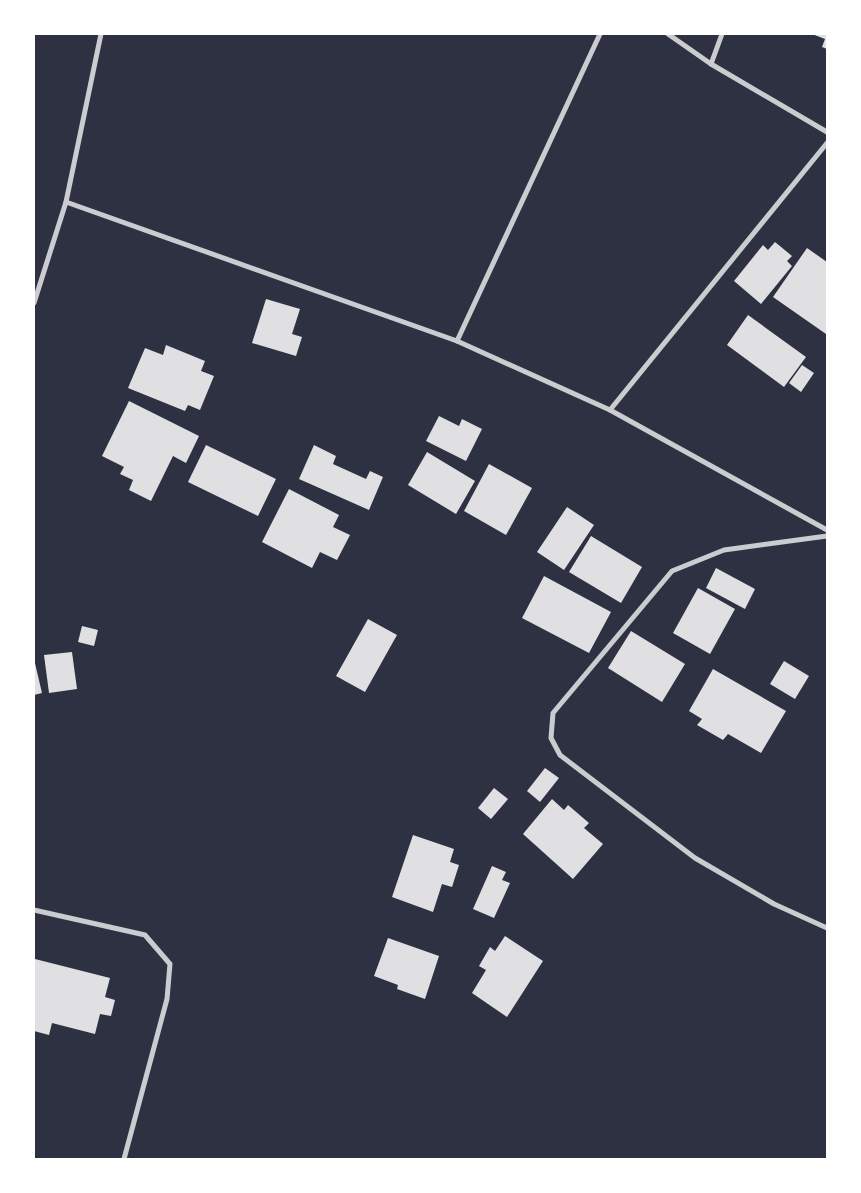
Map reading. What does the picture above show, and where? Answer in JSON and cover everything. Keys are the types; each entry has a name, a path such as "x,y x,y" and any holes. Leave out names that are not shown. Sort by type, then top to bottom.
{"street":[{"path":"34,303 37,285 66,202 101,34"},
{"path":"457,341 600,34"},
{"path":"668,34 711,64 827,132"},
{"path":"711,64 722,34"},
{"path":"610,410 827,143"},
{"path":"66,202 457,341 610,410 827,530"},
{"path":"827,536 724,550 672,571 553,713 551,738 560,755 695,858 774,904 827,928"},
{"path":"34,910 145,935 170,964 167,999 124,1159"}],"building":[{"path":"812,34 827,34 827,49 822,47 825,39"},
{"path":"775,242 792,256 787,261 792,266 761,304 734,281 763,245 768,250"},
{"path":"807,248 827,262 826,334 773,297"},
{"path":"266,299 300,309 292,334 302,337 296,356 252,343"},
{"path":"748,315 806,357 784,387 727,345"},
{"path":"166,345 205,361 201,371 214,376 200,410 188,405 185,411 128,388 145,348 163,355"},
{"path":"802,365 814,373 801,392 789,383"},
{"path":"129,401 199,436 186,463 173,456 151,501 129,490 133,480 120,474 124,467 102,456"},
{"path":"439,416 459,426 462,419 482,429 466,461 426,441"},
{"path":"206,445 276,479 258,516 188,482"},
{"path":"314,445 336,456 333,464 366,479 370,471 383,477 369,510 299,479"},
{"path":"427,452 475,481 456,514 408,485"},
{"path":"489,464 532,488 506,535 464,511"},
{"path":"289,489 339,515 333,527 350,535 337,560 320,552 312,568 262,542"},
{"path":"567,507 594,525 564,570 537,552"},
{"path":"591,536 642,567 621,603 569,572"},
{"path":"716,568 755,589 745,609 706,588"},
{"path":"544,576 611,612 589,653 522,618"},
{"path":"698,588 735,609 710,654 673,633"},
{"path":"368,619 397,635 365,692 336,676"},
{"path":"82,626 98,630 94,646 78,642"},
{"path":"631,631 685,664 662,702 608,668"},
{"path":"72,652 77,689 49,693 44,655"},
{"path":"34,659 42,693 34,695"},
{"path":"784,661 809,676 795,699 770,684"},
{"path":"713,669 786,711 761,753 728,734 723,740 697,725 702,719 689,711"},
{"path":"545,768 559,778 540,802 527,791"},
{"path":"494,788 508,799 491,819 478,808"},
{"path":"552,799 564,810 568,805 589,823 584,828 603,844 573,879 523,834"},
{"path":"413,835 454,849 450,862 459,865 452,887 442,884 433,912 392,897"},
{"path":"492,866 506,872 502,880 510,883 494,918 473,909"},
{"path":"505,936 543,961 507,1017 472,993 486,970 479,966 490,947 495,951"},
{"path":"388,938 439,956 425,999 397,989 398,985 374,976"},
{"path":"35,959 110,978 105,997 115,1000 111,1016 100,1014 95,1034 52,1023 49,1035 34,1031"}]}
